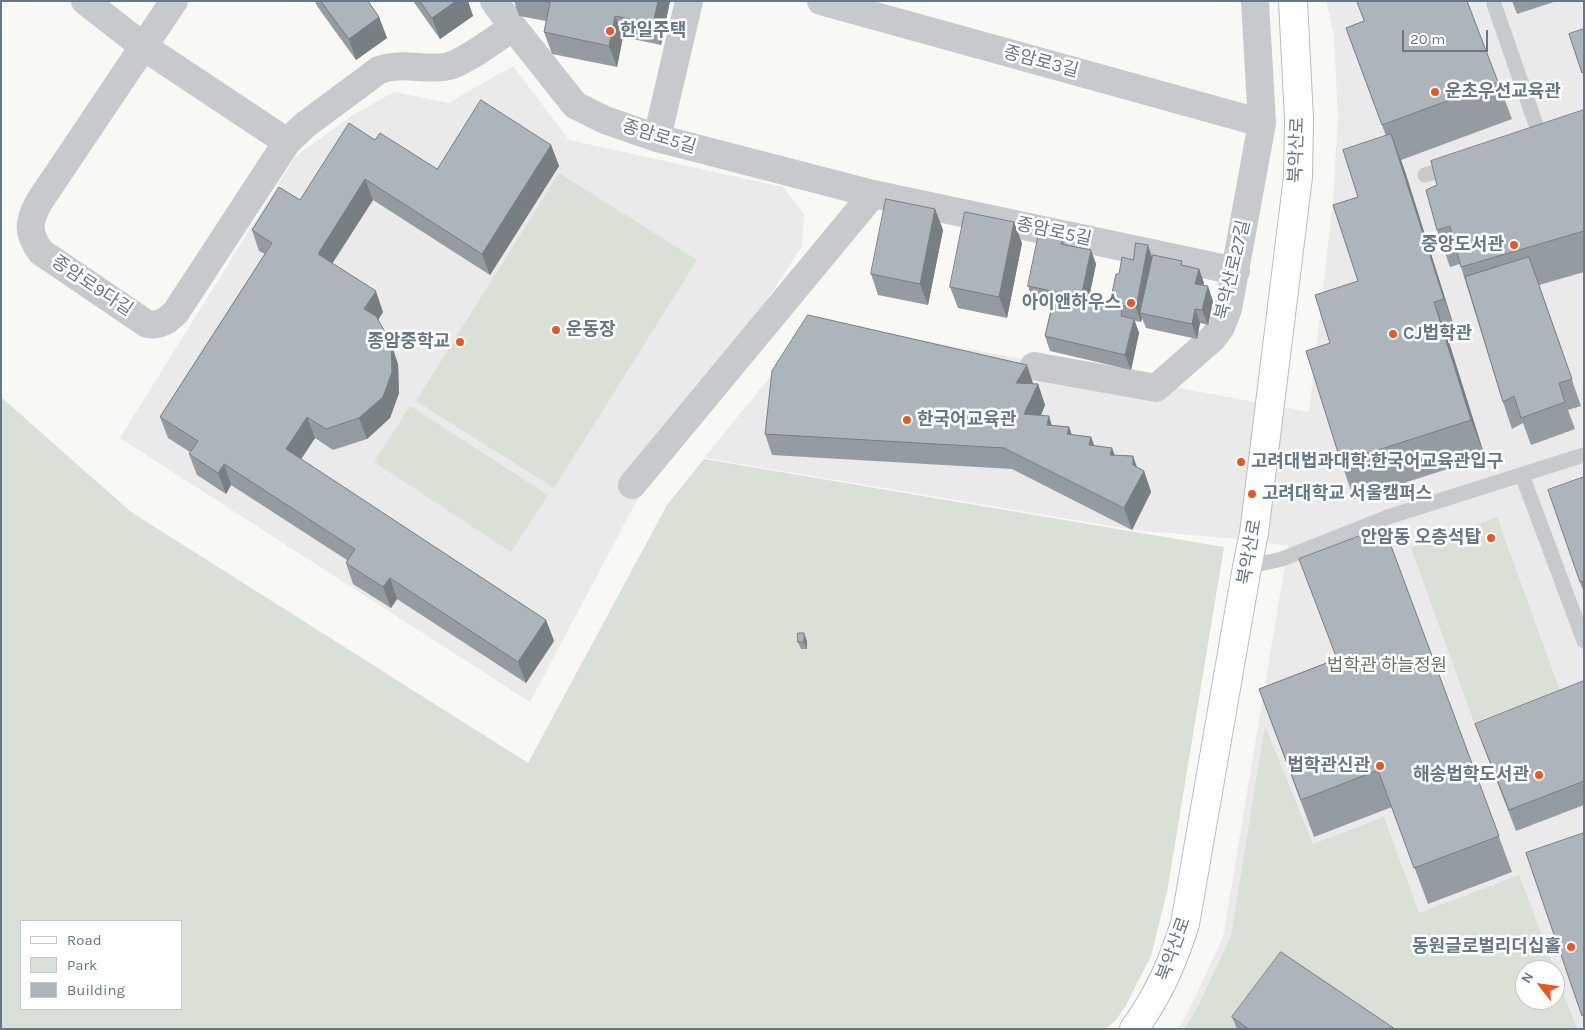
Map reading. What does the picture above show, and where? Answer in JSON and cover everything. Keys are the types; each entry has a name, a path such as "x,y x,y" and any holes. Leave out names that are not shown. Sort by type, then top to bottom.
{"street":[{"path":"85,1 144,47 287,142"},
{"name":"종암로9다길","path":"174,1 39,202 31,222 30,232 40,252 147,324 156,325 164,323 176,312 287,142 305,125 379,70 390,66 448,67 460,62 513,27"},
{"name":"종암로5길","path":"494,1 576,105 605,120 656,138 873,194 1236,271"},
{"path":"656,138 689,1"},
{"name":"종암로3길","path":"821,1 1262,123"},
{"name":"북악산로27길","path":"1034,366 1156,388 1212,339 1221,327 1228,309 1236,271 1262,123 1255,1"},
{"name":"북악산로","path":"1134,1029 1162,984 1173,960 1185,924 1254,533 1298,177 1299,119 1292,1"},
{"path":"632,486 873,194"}],"lane":[{"path":"1494,4 1543,140"},
{"path":"1525,145 1559,135"},
{"path":"1425,176 1470,162"},
{"path":"1247,566 1282,559 1388,517 1584,455"},
{"path":"1522,475 1584,641"}],"shaded area":[{"name":"고려대학교 서울캠퍼스","path":"1326,1 1584,1 1584,1029 1178,1029 1188,1012 1223,937 1288,546 1247,540 1135,530 704,458 816,321 1309,412 1333,201 1338,118 1334,35"},
{"name":"종암중학교","path":"513,66 569,140 783,187 804,214 802,246 636,502 530,702 120,438 295,157 353,115 394,92 448,103"}],"green space":[{"name":"운동장","path":"559,173 697,260 554,488 416,401"},
{"path":"1,397 131,512 528,763 667,505 704,459 1224,547 1167,892 1151,956 1125,1007 1116,1020 1106,1029 1,1029"},
{"path":"410,406 548,495 511,552 374,462"},
{"path":"1497,517 1560,691 1474,722 1411,548"},
{"path":"1265,726 1313,844 1384,817 1419,913 1519,875 1551,960 1515,960 1515,1010 1565,1010 1565,997 1577,1029 1185,1029 1231,936"}],"building":[{"path":"321,1 368,1 379,17 349,39"},
{"path":"420,1 456,1 432,18"},
{"path":"543,1 658,1 653,24 615,16 609,46 544,32 550,3"},
{"name":"운초우선교육관","path":"1357,1 1467,1 1498,82 1382,125 1346,28 1364,21"},
{"path":"1584,29 1584,72 1582,73 1569,34"},
{"path":"481,100 551,145 482,254 365,179 318,254 376,291 364,309 376,316 391,343 392,372 383,397 359,418 326,429 307,417 286,449 546,620 518,662 390,578 383,587 346,563 355,549 224,464 218,473 189,454 198,441 160,417 272,243 252,230 279,187 300,200 349,123 375,140 380,133 437,169"},
{"name":"중앙도서관","path":"1584,110 1584,231 1461,267 1450,226 1437,230 1426,190 1437,185 1431,161"},
{"name":"CJ법학관","path":"1391,134 1444,299 1434,302 1471,420 1341,462 1306,351 1330,343 1315,295 1358,281 1333,205 1358,197 1343,150"},
{"path":"886,199 935,209 920,284 871,274"},
{"path":"965,212 1014,222 999,297 950,287"},
{"path":"1039,233 1063,238 1061,244 1091,250 1081,297 1028,286"},
{"path":"1136,243 1148,245 1136,308 1110,303 1116,274 1119,274 1122,257 1133,260"},
{"path":"1153,255 1182,261 1181,265 1199,269 1195,284 1208,286 1202,310 1195,309 1192,324 1140,313"},
{"path":"1529,257 1572,379 1559,383 1565,402 1521,418 1514,396 1503,402 1465,277"},
{"path":"1067,298 1122,311 1121,316 1134,319 1125,355 1045,336 1053,302 1065,305"},
{"name":"한국어교육관","path":"808,315 1027,365 1016,383 1038,384 1024,414 1049,416 1047,425 1069,427 1067,434 1091,437 1089,445 1112,448 1110,455 1133,456 1133,465 1144,471 1124,508 1004,448 765,434 772,371"},
{"path":"1584,477 1584,581 1580,582 1548,490"},
{"name":"법학관 하늘정원","path":"1384,527 1499,836 1414,868 1378,770 1301,800 1259,689 1337,659 1299,559"},
{"path":"798,633 804,633 804,642 798,642"},
{"name":"해송법학도서관","path":"1584,681 1584,781 1509,810 1475,724"},
{"name":"동원글로벌리더십홀","path":"1584,833 1584,1015 1582,1016 1565,967 1565,960 1563,960 1526,853"},
{"path":"1281,952 1395,1029 1249,1029 1232,1017"}],"place":[{"name":"한일주택","path":"610,31"},
{"name":"운초우선교육관","path":"1435,92"},
{"name":"중앙도서관","path":"1514,245"},
{"name":"아이앤하우스","path":"1131,303"},
{"name":"운동장","path":"556,330"},
{"name":"CJ법학관","path":"1393,334"},
{"name":"종암중학교","path":"460,342"},
{"name":"한국어교육관","path":"907,420"},
{"name":"고려대법과대학.한국어교육관입구","path":"1241,462"},
{"name":"고려대학교 서울캠퍼스","path":"1252,494"},
{"name":"안암동 오층석탑","path":"1491,538"},
{"name":"법학관신관","path":"1380,766"},
{"name":"해송법학도서관","path":"1539,775"},
{"name":"동원글로벌리더십홀","path":"1571,947"}]}
